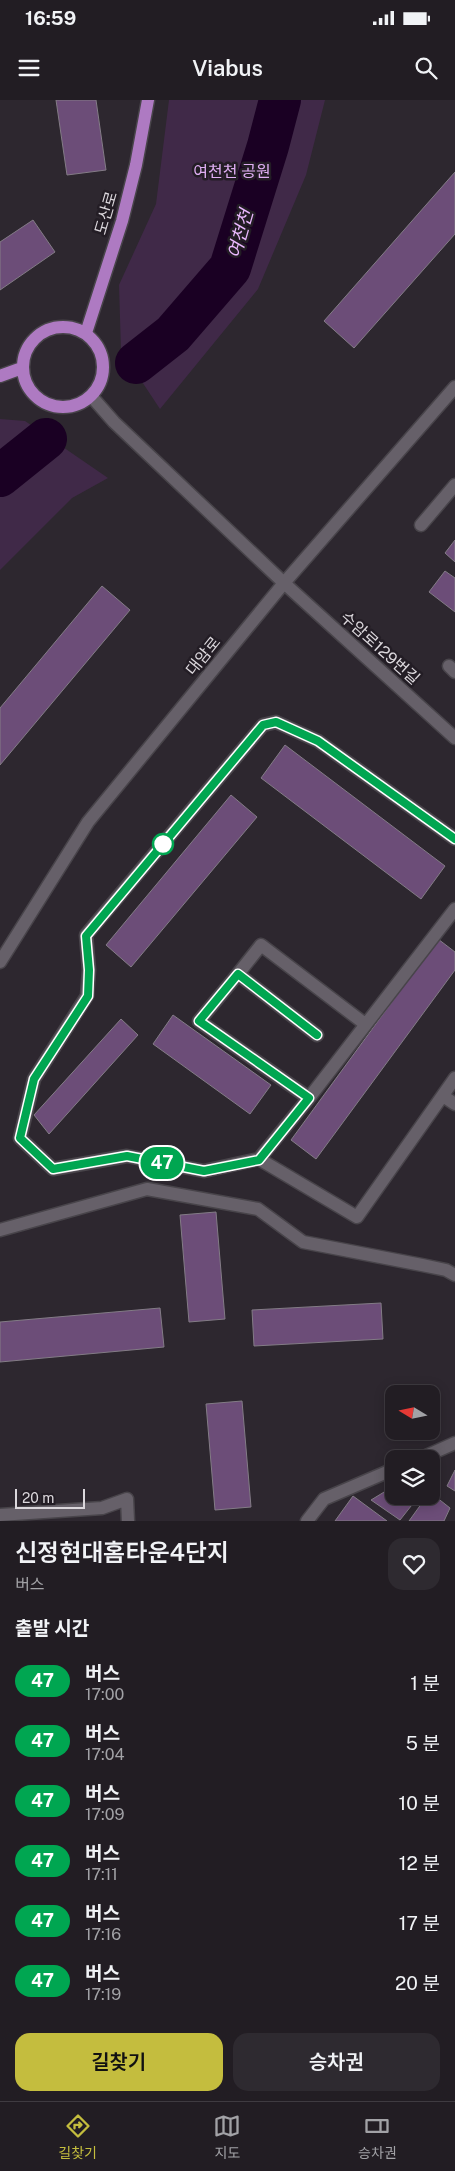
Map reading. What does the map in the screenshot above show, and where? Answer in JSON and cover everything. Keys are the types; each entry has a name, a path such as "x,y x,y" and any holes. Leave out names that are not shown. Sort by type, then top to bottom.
{"main road":[{"name":"도산로","path":"86,333 122,220 136,165 148,100"},
{"path":"57,326 71,327 86,333 97,344 104,360 103,376 100,385 92,396 79,405 59,408 42,402 31,392 24,379 22,368 24,354 32,340 50,328 57,326"},
{"path":"0,376 22,368"}],"street":[{"name":"대암로","path":"0,962 88,822 284,583 455,387"},
{"name":"수암로129번길","path":"92,396 114,422 284,583 455,738"},
{"path":"421,525 455,485"},
{"path":"455,839 318,741 276,722 263,725 86,936 89,970 88,996 34,1079 20,1138 53,1169 127,1156 204,1171 259,1160 455,909"},
{"path":"309,1098 199,1021 261,945 365,1024"},
{"path":"238,974 317,1035"},
{"path":"259,1160 357,1217 455,1078"},
{"path":"443,1096 455,1104"},
{"path":"0,1230 147,1189 258,1209 303,1242 446,1270 455,1275"},
{"path":"439,1450 455,1443"},
{"path":"306,1521 324,1499 385,1473"},
{"path":"0,1515 102,1508 127,1499 128,1521"}],"green space":[{"name":"여천천 공원","path":"169,100 325,100 306,175 258,289 160,409 121,350 119,285 156,204"},
{"path":"0,419 25,421 108,478 72,498 0,570"}],"building":[{"path":"56,100 96,100 106,170 67,175"},
{"path":"455,172 455,234 354,348 324,321"},
{"path":"33,220 55,252 0,290 0,242"},
{"path":"455,540 455,562 445,553"},
{"path":"445,571 455,578 455,612 429,592"},
{"path":"102,586 130,610 0,765 0,708"},
{"path":"285,745 445,866 421,899 261,778"},
{"path":"231,795 257,817 131,967 106,945"},
{"path":"438,939 455,952 455,970 316,1159 291,1140"},
{"path":"173,1015 271,1085 250,1114 153,1044"},
{"path":"121,1019 138,1035 49,1134 34,1115"},
{"path":"216,1212 225,1319 189,1322 180,1215"},
{"path":"381,1303 383,1339 254,1346 252,1310"},
{"path":"160,1308 164,1347 0,1362 0,1322"},
{"path":"242,1401 251,1507 215,1510 206,1404"},
{"path":"455,1470 455,1491 447,1486"},
{"path":"385,1491 385,1505 412,1505 400,1520 371,1500"},
{"path":"353,1496 387,1521 335,1521"},
{"path":"440,1500 450,1508 444,1521 409,1521 421,1505 440,1505"}],"waterway":[{"name":"여천천","path":"136,363 173,334 230,268 268,146 280,100"},
{"name":"여천천","path":"0,476 46,439"}],"bus line":[{"name":"47","path":"317,1035 238,974 199,1021 309,1098 259,1160 204,1171 127,1156 53,1169 20,1138 34,1079 88,996 89,970 86,936 263,725 276,722 318,741 455,839"}]}
